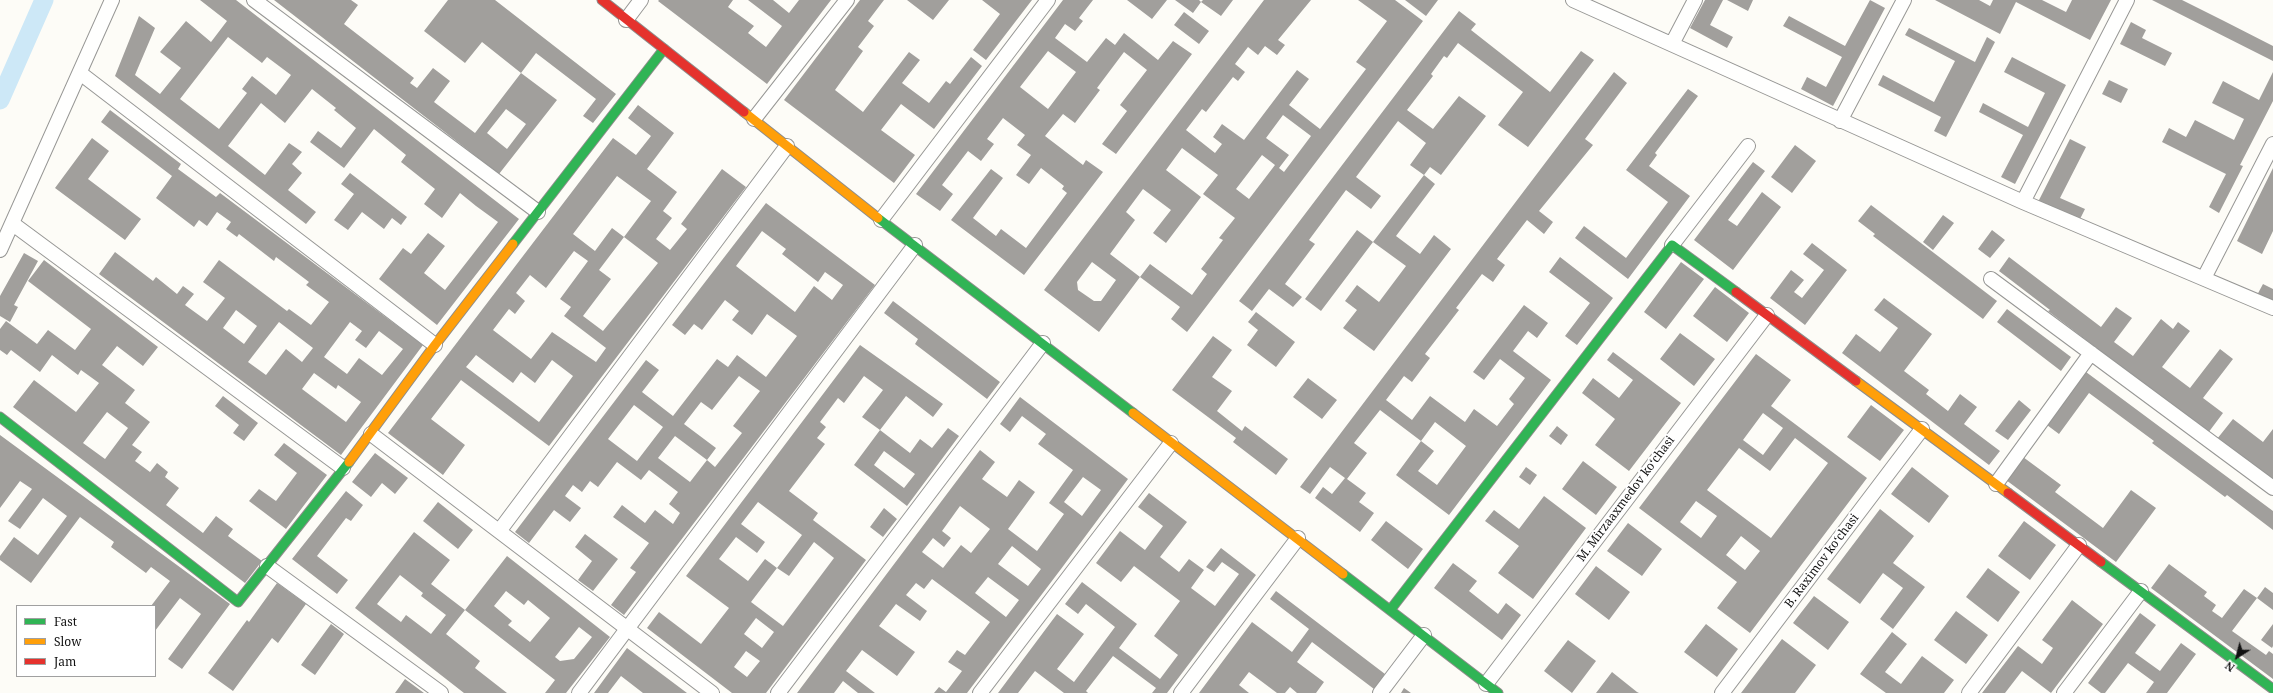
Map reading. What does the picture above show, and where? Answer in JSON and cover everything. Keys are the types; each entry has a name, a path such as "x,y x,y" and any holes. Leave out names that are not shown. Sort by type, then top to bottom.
{"street":[{"path":"0,250 13,224 112,0"},
{"path":"254,0 538,212"},
{"path":"602,0 881,220 1044,343 1171,443 1391,609 1498,693"},
{"path":"626,20 641,0"},
{"path":"754,119 847,0"},
{"path":"881,220 1048,0"},
{"path":"1573,0 1840,121 2024,202 2273,308"},
{"path":"1672,44 1695,0"},
{"path":"1840,121 1904,0"},
{"path":"2024,202 2127,0"},
{"path":"0,417 238,602 371,434 435,345 664,49"},
{"path":"80,73 435,345"},
{"path":"2204,278 2273,144"},
{"path":"500,530 788,146"},
{"path":"1391,609 1748,146"},
{"path":"13,224 343,468"},
{"path":"1672,245 2141,591 2266,689"},
{"path":"579,693 915,246"},
{"path":"1991,279 2273,488"},
{"name":"M. Mirzaaxmedov koʻchasi","path":"1486,684 1767,315"},
{"path":"778,693 1044,343"},
{"path":"1996,484 2091,353"},
{"name":"B. Raximov koʻchasi","path":"1722,693 1922,429"},
{"path":"371,434 500,530 712,693"},
{"path":"980,693 1171,443"},
{"path":"1181,693 1298,538"},
{"path":"1969,693 2079,545"},
{"path":"267,566 442,693"},
{"path":"2064,693 2141,591"},
{"path":"1380,693 1424,635"}],"building":[{"path":"200,0 236,0 519,219 437,325 379,279 403,248 411,254 428,233 445,246 424,273 445,290 498,222 460,193 442,218 424,204 435,189 401,162 406,155 374,129 344,168 310,142 318,131 341,148 356,128 334,110 336,108 312,89 285,123 261,103 228,146 265,175 289,143 302,152 292,164 302,173 288,190 316,212 306,224 115,76 139,16 155,28 135,75 160,94 181,68 160,52 186,21 211,42 227,21","holes":["228,37 262,63 267,57 291,75 276,95 252,76 242,89 247,93 219,129 180,99"]},
{"path":"274,0 351,0 358,5 344,24 414,78 410,83 417,88 433,68 450,81 434,102 475,133 521,73 557,100 499,174","holes":["506,109 526,124 507,149 487,133"]},
{"path":"448,0 495,0 616,94 593,123 583,116 596,99 536,53 521,73 482,42 465,63 424,31"},
{"path":"733,0 728,7 754,26 748,33 766,47 782,26 748,0 773,0 789,13 799,0 831,0 767,84 658,1"},
{"path":"860,0 884,0 868,21 874,26 858,47 863,51 835,90 863,112 909,52 920,60 902,83 929,103 946,81 950,84 971,57 982,66 934,129 901,104 881,130 915,155 894,183 784,100"},
{"path":"907,0 949,0 933,20"},
{"path":"982,0 1032,0 986,60 973,50 1000,14"},
{"path":"1063,0 1093,0 1079,18 1083,21 1075,31 1065,24 1055,38 1087,62 1106,38 1115,45 1124,33 1158,60 1173,41 1192,54 1116,154 1102,144 1127,111 1120,105 1147,70 1124,52 1097,88 1100,90 1075,123 1063,114 1045,136 1083,165 1086,160 1103,172 1024,275 951,220 991,169 1003,178 973,218 996,236 1001,229 1026,248 1067,193 1062,189 1064,186 1041,168 1029,184 1016,175 1031,155 1017,145 1025,135 1003,118 987,139 994,144 981,161 968,151 942,185 953,194 940,211 916,194","holes":["1048,51 1076,72 1048,109 1020,87"]},
{"path":"1127,0 1167,0 1152,19"},
{"path":"1175,0 1199,0 1201,2 1193,13"},
{"path":"1203,0 1233,0 1221,16 1201,2"},
{"path":"1264,0 1311,0 1278,40 1285,45 1277,55 1265,46 1258,55 1248,47 1235,64 1245,72 1238,81 1233,77 1206,112 1202,109 1186,130 1215,153 1222,144 1213,137 1222,124 1244,140 1297,70 1309,79 1289,105 1320,129 1366,69 1356,62 1387,21 1358,0 1395,0 1423,21 1187,332 1171,319 1180,307 1140,277 1099,332 1044,290","holes":["1283,115 1311,136 1284,172 1279,168 1289,155 1266,138","1182,148 1218,175 1203,194 1235,218 1219,238 1223,240 1201,269 1207,274 1192,295 1150,264 1140,277 1110,254 1135,220 1126,212 1143,189 1171,210 1153,233 1166,243 1201,197 1166,170","1262,155 1275,165 1249,199 1236,189","1092,262 1116,280 1101,301 1094,301 1078,290 1077,282"]},
{"path":"1405,0 1438,0 1426,16"},
{"path":"1705,0 1723,0 1710,25 1733,37 1727,48 1690,28"},
{"path":"1727,0 1753,0 1748,11"},
{"path":"1870,0 1885,8 1833,106 1801,89 1807,77 1826,87 1842,57 1783,26 1789,16 1845,46"},
{"path":"1935,0 1979,0 1990,6 1993,0 2042,0 2066,12 2072,0 2111,0 2090,40 2016,2 2000,34"},
{"path":"2152,0 2182,0 2224,21 2273,46 2273,61"},
{"path":"1459,11 1476,24 1471,30 1550,92 1581,51 1594,60 1528,147 1498,125 1523,92 1458,43 1447,58 1444,56 1431,74 1433,76 1407,110 1433,129 1459,96 1486,116 1441,175 1430,167 1424,175 1410,165 1426,143 1398,121 1356,177 1381,196 1371,209 1346,190 1309,240 1315,244 1285,284 1302,297 1293,307 1269,289 1252,311 1239,301"},
{"path":"1184,12 1209,31 1199,44 1174,25"},
{"path":"2131,22 2146,30 2142,38 2172,53 2165,66 2120,44"},
{"path":"1909,28 1975,62 1987,37 1995,42 1946,137 1934,131 1941,117 1878,85 1883,75 1934,102 1955,61 1905,35"},
{"path":"2012,57 2066,85 2015,184 2001,177 2023,135 1979,112 1983,103 2028,127 2045,93 2004,72"},
{"path":"1614,72 1627,83 1585,139 1593,145 1539,211 1553,222 1544,234 1527,220 1497,259 1505,265 1493,282 1482,274 1456,308 1459,310 1425,354 1430,358 1412,382 1404,376 1386,400 1412,420 1430,396 1465,422 1474,409 1497,426 1514,404 1509,399 1525,378 1500,359 1484,380 1473,372 1524,305 1548,323 1537,338 1528,331 1513,351 1551,380 1449,515 1396,475 1421,441 1380,410 1354,443 1367,453 1347,479 1366,493 1359,502 1374,513 1360,532 1315,498 1323,487 1332,494 1345,478 1330,467 1310,494 1300,487","holes":["1435,422 1466,446 1437,485 1418,471 1434,451 1421,441"]},
{"path":"2273,72 2273,101 2240,165 2243,166 2219,213 2209,207 2226,174 2162,142 2169,128 2186,137 2195,120 2234,140 2244,119 2212,103 2223,81 2259,100"},
{"path":"2109,80 2128,89 2121,103 2102,94"},
{"path":"1688,89 1698,96 1655,153 1657,155 1649,166 1690,196 1628,279 1575,238 1584,226 1626,258 1668,202 1626,170"},
{"path":"638,105 674,133 647,169 677,192 663,211 672,218 656,239 670,250 687,229 681,224 722,169 746,187 549,446 461,380 431,419 465,445 443,475 388,433 613,138 636,155 651,136 628,118","holes":["617,176 651,201 624,237 612,228 595,251 573,234","624,237 658,263 603,331 583,316 611,279 599,270","574,251 588,261 560,299 571,307 564,316 606,348 596,362 552,332 531,359 493,330 509,309 515,314 525,301 516,293 530,275 546,288","476,355 513,383 521,372 535,383 552,360 573,376 539,422 466,367"]},
{"path":"110,110 181,164 178,169 216,197 220,193 423,345 341,455 99,274 115,252 153,281 156,277 177,294 183,286 194,294 185,305 207,321 225,298 203,282 219,260 287,311 289,309 311,325 329,302 306,285 309,282 276,257 274,261 239,234 237,237 226,229 231,222 217,212 207,226 199,220 194,227 156,198 172,176 101,122","holes":["236,310 257,326 244,344 223,328","279,322 313,348 302,362 286,349 266,375 248,362","350,322 362,331 355,340 366,348 379,331 403,349 382,375 359,358 347,374 324,357","314,373 336,389 338,385 361,402 346,422 302,389"]},
{"path":"92,138 109,151 88,179 141,219 125,240 55,188"},
{"path":"2070,139 2086,147 2060,198 2085,209 2079,221 2038,202"},
{"path":"1795,145 1816,161 1792,193 1771,177"},
{"path":"1753,162 1765,171 1728,220 1737,226 1762,192 1781,207 1733,270 1694,240"},
{"path":"2273,168 2273,231 2262,254 2237,241"},
{"path":"350,173 407,217 401,225 392,218 384,229 362,212 348,230 334,220 354,194 341,184"},
{"path":"1424,175 1435,184 1396,236 1420,254 1434,235 1451,249 1374,351 1343,328 1357,310 1345,301 1357,285 1379,302 1406,266 1373,242"},
{"path":"766,203 875,285 624,615 611,605 636,572 630,568 649,543 613,517 622,505 645,523 655,510 673,524 680,513 669,504 678,492 649,470 641,480 617,462 598,487 590,481 582,492 573,485 565,496 581,508 570,522 554,510 529,543 515,532 646,360 659,370 642,392 673,416 717,359 728,367 737,355 766,377 797,336 767,314 752,335 732,320 739,311 725,300 702,330 694,324 685,335 672,325","holes":["762,231 786,249 782,254 818,282 825,272 843,285 832,300 814,286 795,312 736,266","739,376 760,391 733,426 742,433 715,467 707,460 716,448 684,424 701,402 712,410","634,405 663,427 637,461 608,439","675,436 707,460 690,482 658,458"]},
{"path":"1871,205 1997,301 1983,319 1873,236 1875,234 1858,221"},
{"path":"1943,215 1954,223 1933,250 1923,242"},
{"path":"1357,230 1373,242 1321,311 1305,299"},
{"path":"1992,230 2005,240 1990,258 1978,249"},
{"path":"1812,243 1847,270 1805,325 1770,298 1791,270 1804,280 1794,292 1802,298 1824,270 1803,254"},
{"path":"24,253 38,261 14,305 18,307 10,322 0,316 0,296"},
{"path":"1560,257 1613,298 1577,345 1565,336 1590,303 1549,272"},
{"path":"2009,257 2101,327 2116,307 2132,318 2114,342 2133,356 2161,319 2173,329 2178,322 2190,331 2162,367 2190,388 2220,349 2233,359 2203,398 2223,413 2208,433 2048,311 2050,310 1999,271"},
{"path":"44,260 158,347 143,366 117,346 102,365 135,390 125,403 150,422 132,445 142,452 135,461 150,472 157,463 168,472 165,477 179,488 166,505 203,533 216,516 233,529 228,536 262,561 245,583 13,407 34,380 76,412 99,383 81,370 78,375 52,355 40,372 11,350 7,355 0,350 0,329 6,321 37,344 48,330 75,350 91,329 28,281","holes":["107,412 128,428 105,459 83,443"]},
{"path":"1681,262 1704,279 1666,329 1644,312"},
{"path":"2263,284 2273,289 2273,306 2256,297"},
{"path":"1715,287 1749,313 1727,342 1693,316"},
{"path":"1884,298 1932,334 1904,371 1929,390 1926,394 1948,411 1960,394 1977,407 1964,424 2000,451 1989,465 1842,353 1856,334 1880,352 1898,328 1874,310"},
{"path":"893,301 1000,382 987,399 915,344 918,339 884,313"},
{"path":"2007,309 2071,357 2061,371 1997,322"},
{"path":"1256,312 1295,342 1276,367 1247,345 1258,330 1248,322"},
{"path":"1680,333 1715,359 1694,386 1660,359"},
{"path":"1213,336 1232,350 1212,377 1232,391 1217,411 1242,431 1245,426 1288,459 1276,475 1233,442 1236,438 1172,390"},
{"path":"860,345 943,404 933,417 906,396 880,430 862,417 883,390 864,376 844,403 838,398 820,422 826,427 817,438 825,444 789,491 818,513 813,520 866,560 766,693 732,693 647,628 659,612 701,644 729,608 686,576","holes":["758,502 802,535 777,568 765,559 748,581 719,559 736,537 757,553 765,542 741,524","814,542 834,558 783,626 751,602 777,568 789,576","756,618 774,632 762,648 744,634","746,651 760,661 747,677 734,667"]},
{"path":"1613,352 1681,403 1629,471 1595,445 1615,419 1582,393 1593,378 1619,398 1633,380 1607,360"},
{"path":"1756,354 1791,380 1771,406 1867,478 1750,633 1717,608 1737,582 1639,508","holes":["1763,413 1783,428 1763,455 1743,440","1795,438 1828,463 1771,538 1707,490 1739,448 1770,471","1696,501 1717,516 1701,538 1680,522","1741,536 1760,551 1745,570 1726,555"]},
{"path":"2086,372 2273,511 2273,530 2227,495 2225,497 2152,443 2154,441 2089,393 2059,434 2047,425"},
{"path":"1308,378 1337,400 1322,419 1293,397"},
{"path":"223,396 258,423 244,441 233,433 239,425 215,406"},
{"path":"1020,397 1128,479 967,693 934,693 939,687 946,692 962,671 948,662 957,650 965,655 990,622 932,579 924,589 916,583 906,595 927,611 920,621 896,604 879,626 915,652 897,676 862,650 846,671 875,693 858,693 843,681 834,693 797,693 980,450 995,462 982,479 1007,497 1019,480 1035,492 1008,529 1037,551 1064,514 1049,503 1073,470 1038,444 1046,434 1022,416 1010,432 1000,424","holes":["1083,477 1101,490 1082,516 1064,502","960,506 990,529 971,553 961,545 943,568 922,552 933,538 944,547 951,538 942,531","1012,546 1041,569 1028,586 998,564","988,577 1019,600 1006,617 975,593"]},
{"path":"2019,400 2031,410 2008,440 1995,431"},
{"path":"1871,405 1904,430 1880,461 1847,437"},
{"path":"2233,419 2263,442 2273,429 2273,482 2217,439"},
{"path":"1557,426 1568,435 1561,445 1549,436"},
{"path":"948,428 959,436 907,506 854,465 880,430 910,453 920,439 932,448","holes":["884,451 915,474 904,488 874,465"]},
{"path":"0,435 230,604 182,669 168,659 201,614 180,598 156,630 156,605 152,605 170,581 151,567 146,573 111,547 114,542 80,517 31,583 0,560 0,556 14,537 38,555 67,516 43,498 20,529 8,521 32,489 20,481 0,508"},
{"path":"284,443 327,475 286,529 249,501 259,489 276,501 297,473 274,455"},
{"path":"375,453 408,478 395,494 382,483 371,497 352,482"},
{"path":"2023,457 2061,485 2055,492 2103,528 2131,490 2156,508 2116,562 2006,480"},
{"path":"1583,461 1617,487 1596,515 1562,489"},
{"path":"1526,467 1537,475 1530,485 1519,477"},
{"path":"1912,467 1949,496 1929,523 1891,494"},
{"path":"346,491 363,505 351,521 346,518 317,556 348,580 337,594 292,559"},
{"path":"1149,493 1187,522 1160,557 1179,572 1189,559 1204,570 1191,588 1215,606 1239,574 1222,562 1214,572 1206,567 1221,548 1256,575 1167,693 1152,693 1156,688 1113,656 1086,691 1088,693 1064,693 1035,671 1018,693 998,693 1057,614 1084,634 1057,669 1074,682 1115,627 1086,604 1078,614 1065,604 1082,582 1137,624 1119,648 1160,679 1178,655 1154,636 1180,601 1134,566 1121,582 1096,563 1120,531 1145,550 1163,526 1138,507"},
{"path":"1544,496 1586,528 1533,599 1498,573 1519,546 1485,521 1494,510 1519,529"},
{"path":"438,502 473,530 458,549 423,521"},
{"path":"884,508 897,519 883,537 870,527"},
{"path":"1880,509 1914,536 1893,563 1925,587 1893,629 1880,619 1903,588 1883,573 1860,604 1827,579"},
{"path":"1386,521 1423,549 1408,569 1371,540"},
{"path":"2024,521 2056,545 2030,580 1998,556"},
{"path":"1628,523 1662,549 1642,576 1607,551"},
{"path":"414,532 450,560 431,584 465,610 446,634 480,661 475,668 507,693 464,693 355,608","holes":["400,575 423,593 421,596 446,615 431,634 406,615 401,622 377,604"]},
{"path":"585,534 618,559 593,591 578,580 592,561 575,547"},
{"path":"507,556 610,637 566,693 545,693 555,680 465,610","holes":["506,591 524,605 528,600 550,618 530,642 508,625 512,621 494,606","579,627 592,637 574,659 560,661 555,657"]},
{"path":"1453,563 1477,581 1469,591 1498,614 1506,603 1521,615 1502,640 1434,588"},
{"path":"2169,564 2207,592 2204,596 2216,605 2212,611 2222,618 2244,589 2257,598 2232,631 2266,655 2269,651 2273,654 2273,679 2151,588"},
{"path":"1596,566 1630,592 1609,620 1575,594"},
{"path":"1988,568 2020,592 1998,622 1966,597"},
{"path":"277,583 306,604 278,643 272,638 233,691 208,673 247,620 249,622"},
{"path":"2265,587 2273,593 2273,610 2257,598"},
{"path":"1276,591 1385,674 1374,689 1312,642 1297,662 1324,682 1316,693 1297,693 1290,687 1285,693 1277,693 1249,672 1239,685 1249,693 1199,693 1252,622 1292,652 1309,629 1270,599"},
{"path":"1814,596 1849,622 1828,650 1793,623"},
{"path":"2072,600 2103,624 2051,693 2022,671 2005,693 1982,693 2018,646 2042,664 2053,648 2042,640"},
{"path":"1956,611 1988,635 1966,664 1934,640"},
{"path":"2140,613 2156,625 2135,653 2160,671 2181,643 2196,654 2167,693 2146,693 2154,682 2128,663 2105,693 2101,693 2088,683"},
{"path":"331,624 344,634 315,675 301,665"},
{"path":"1706,624 1738,649 1717,677 1684,652"},
{"path":"2273,624 2273,646 2272,648 2261,640"},
{"path":"1892,632 1907,644 1885,672 1901,684 1922,656 1954,680 1944,693 1886,693 1860,674"},
{"path":"1782,639 1816,665 1795,693 1741,693"},
{"path":"1568,640 1596,661 1572,693 1544,671"},
{"path":"627,648 687,693 643,693 621,676 608,693 594,693"},
{"path":"1612,672 1637,692 1639,693 1596,693"},
{"path":"405,679 424,693 395,693"},
{"path":"1404,688 1411,693 1401,693"}],"waterway":[{"path":"0,100 44,0"}],"traffic: fast":[{"path":"513,244 664,49"},
{"path":"878,218 1133,413"},
{"path":"1391,609 1672,245 1736,292"},
{"path":"0,417 238,602 349,462"},
{"path":"2101,562 2273,689"},
{"path":"1343,574 1498,693"}],"traffic: slow":[{"path":"744,112 878,218"},
{"path":"349,462 435,345 513,244"},
{"path":"1856,381 2008,493"},
{"path":"1133,413 1343,574"}],"traffic: jam":[{"path":"602,0 744,112"},
{"path":"1736,292 1856,381"},
{"path":"2008,493 2101,562"}]}
